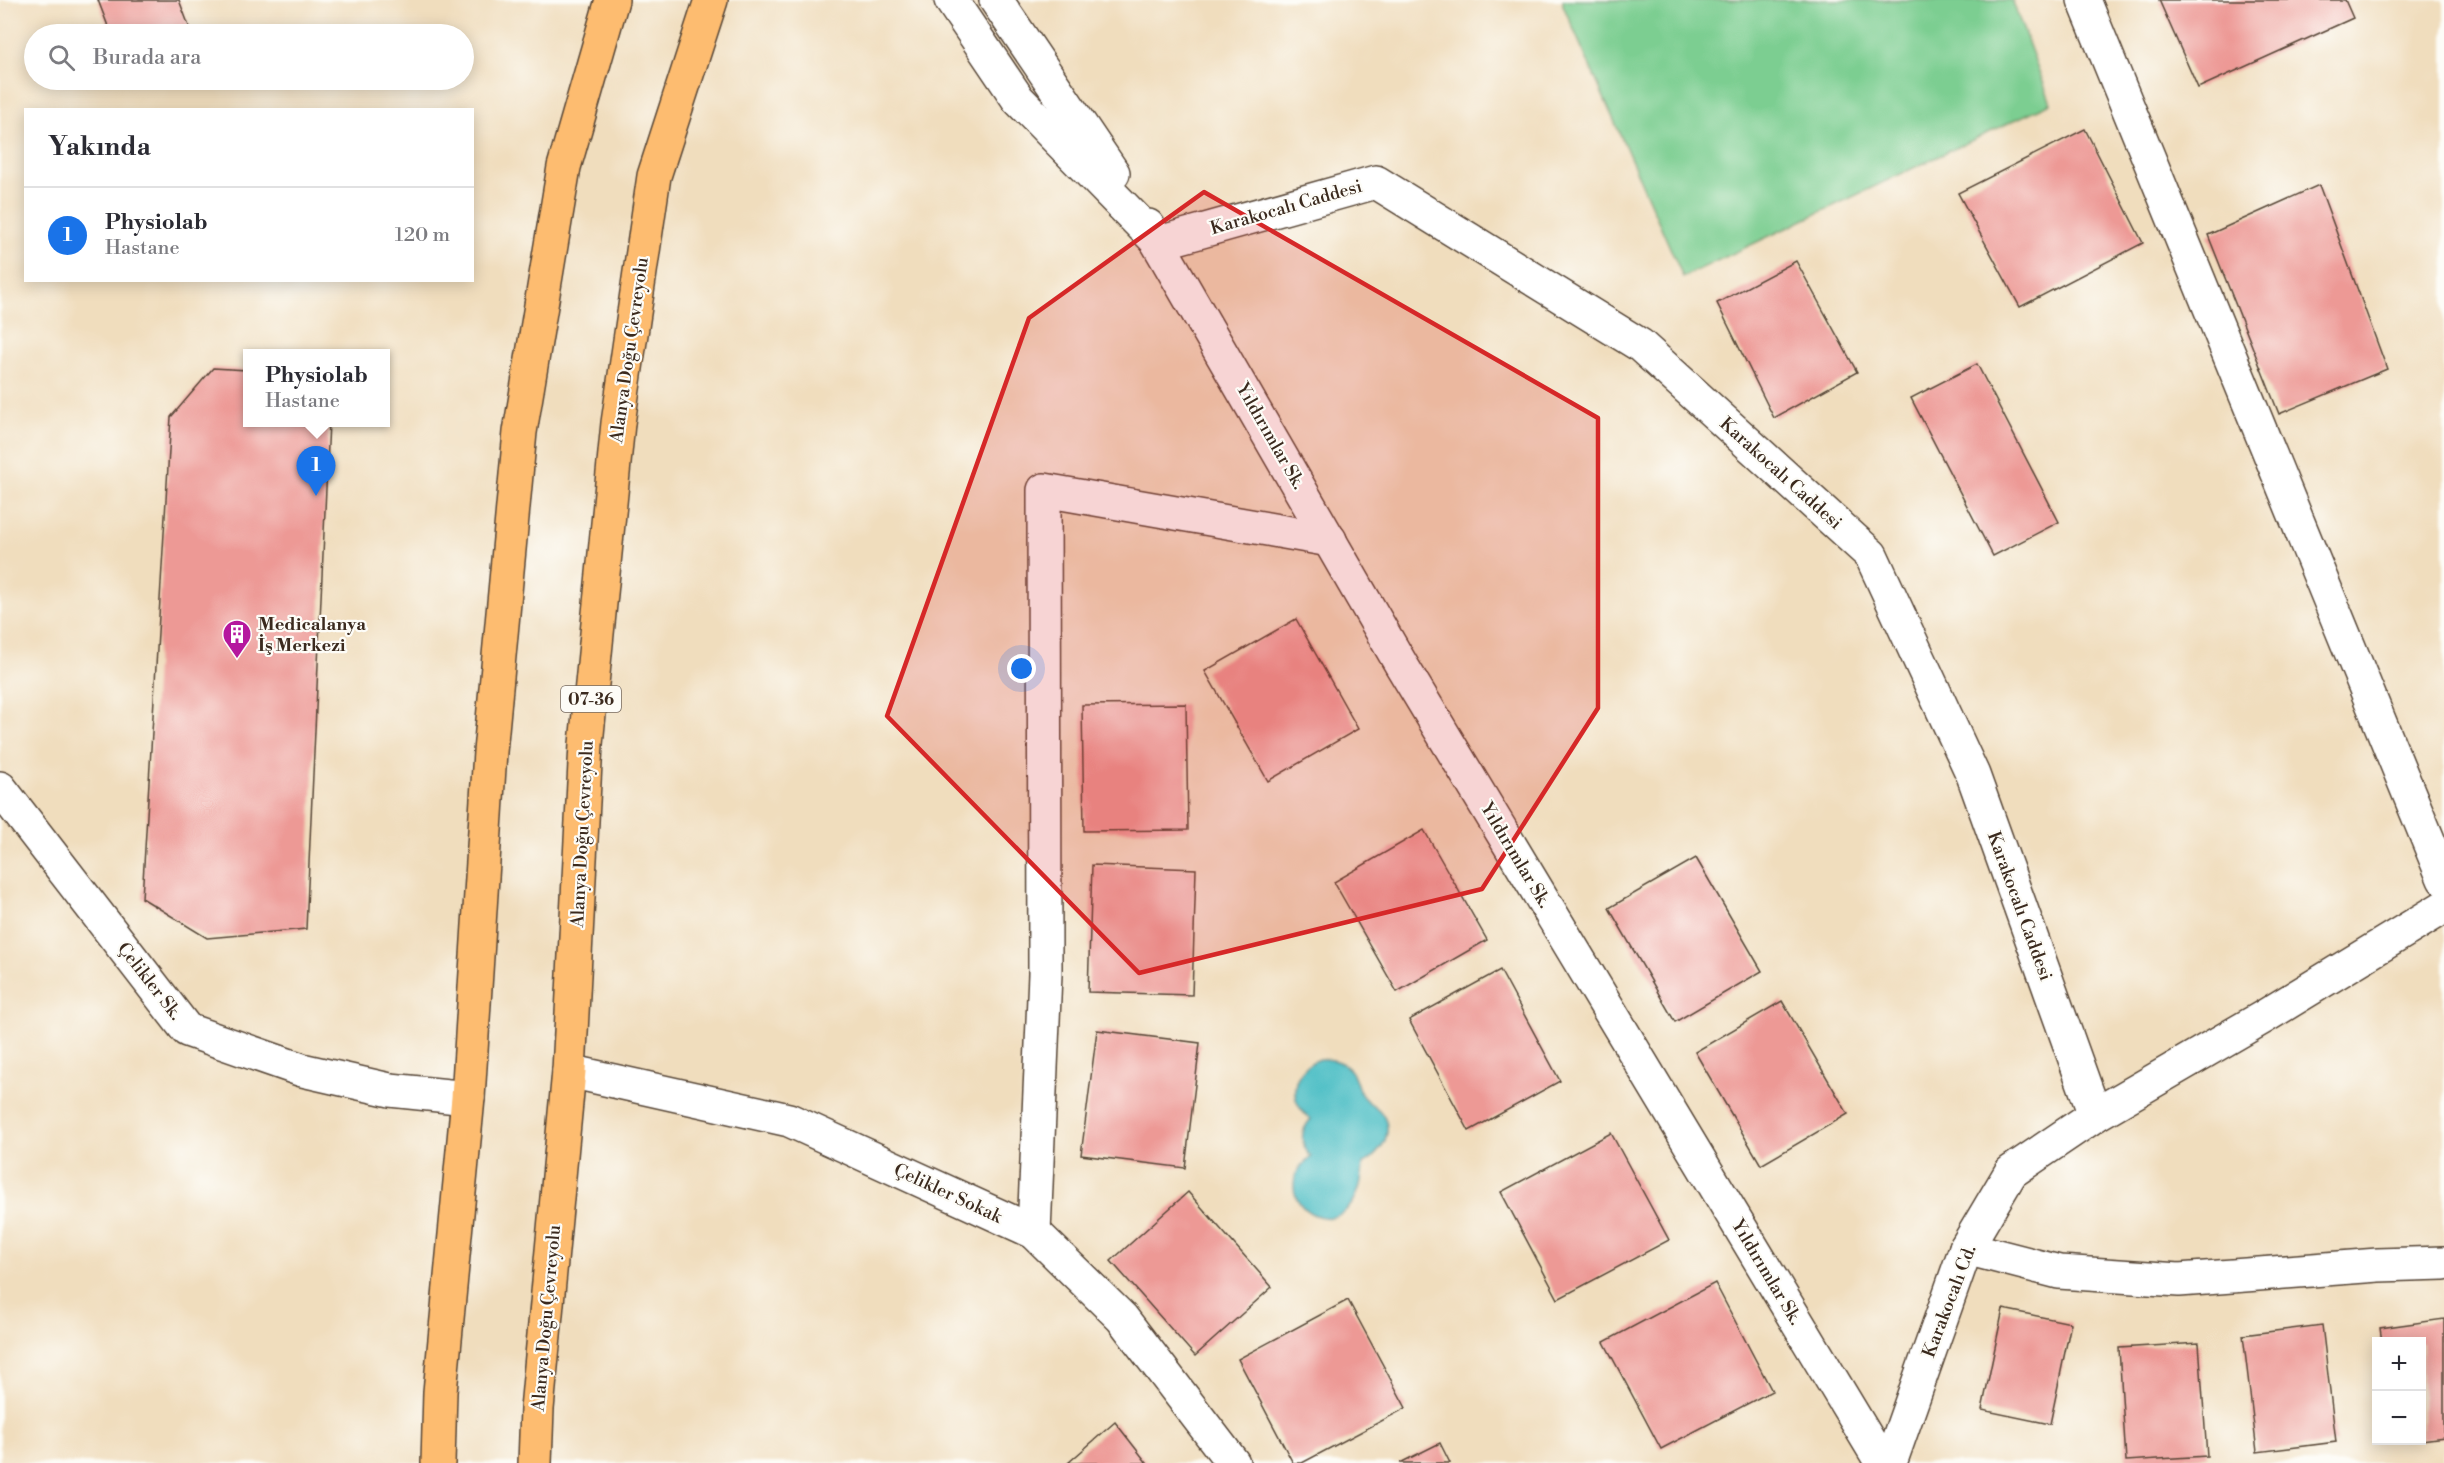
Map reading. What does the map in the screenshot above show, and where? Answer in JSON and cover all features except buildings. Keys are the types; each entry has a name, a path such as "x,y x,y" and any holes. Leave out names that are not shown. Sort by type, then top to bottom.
{"highway":[{"path":"438,1463 440,1392 468,1098 490,752 520,432 564,167 612,0"},
{"name":"Alanya Doğu Çevreyolu","path":"535,1463 537,1409 569,1071 586,744 618,423 654,176 711,0"}],"street":[{"path":"951,0 1018,99 1159,243"},
{"path":"996,0 1159,243"},
{"path":"2085,0 2444,879"},
{"name":"Karakocalı Caddesi","path":"1159,243 1376,182 1640,345 1871,555 1973,775 2095,1115"},
{"name":"Yıldırımlar Sk.","path":"1159,243 1402,666 1882,1463"},
{"path":"1034,1232 1045,974 1044,490 1330,540"},
{"name":"Çelikler Sk.","path":"0,788 188,1030 302,1070 390,1090 468,1098"},
{"name":"Karakocalı Cd.","path":"1890,1463 1966,1248 2011,1172 2095,1115 2262,1018 2444,907"},
{"name":"Çelikler Sokak","path":"569,1071 789,1120 1034,1232 1122,1318 1233,1463"},
{"path":"1966,1248 2059,1272 2179,1280 2378,1265 2444,1263"}],"highlighted area":[{"path":"1204,192 1598,418 1598,708 1482,889 1139,973 887,716 1029,318"}],"green space":[{"path":"1563,0 2012,0 2051,103 1683,277 1563,5"}],"water":[{"path":"1319,1059 1336,1061 1346,1066 1354,1075 1361,1094 1379,1110 1387,1125 1387,1133 1381,1147 1363,1164 1357,1194 1345,1211 1329,1217 1314,1214 1301,1205 1294,1191 1297,1174 1311,1157 1302,1138 1304,1129 1311,1119 1298,1104 1295,1086 1302,1070"}],"place":[{"name":"Physiolab","path":"316,496"},
{"name":"Medicalanya İş Merkezi","path":"237,660"}]}
